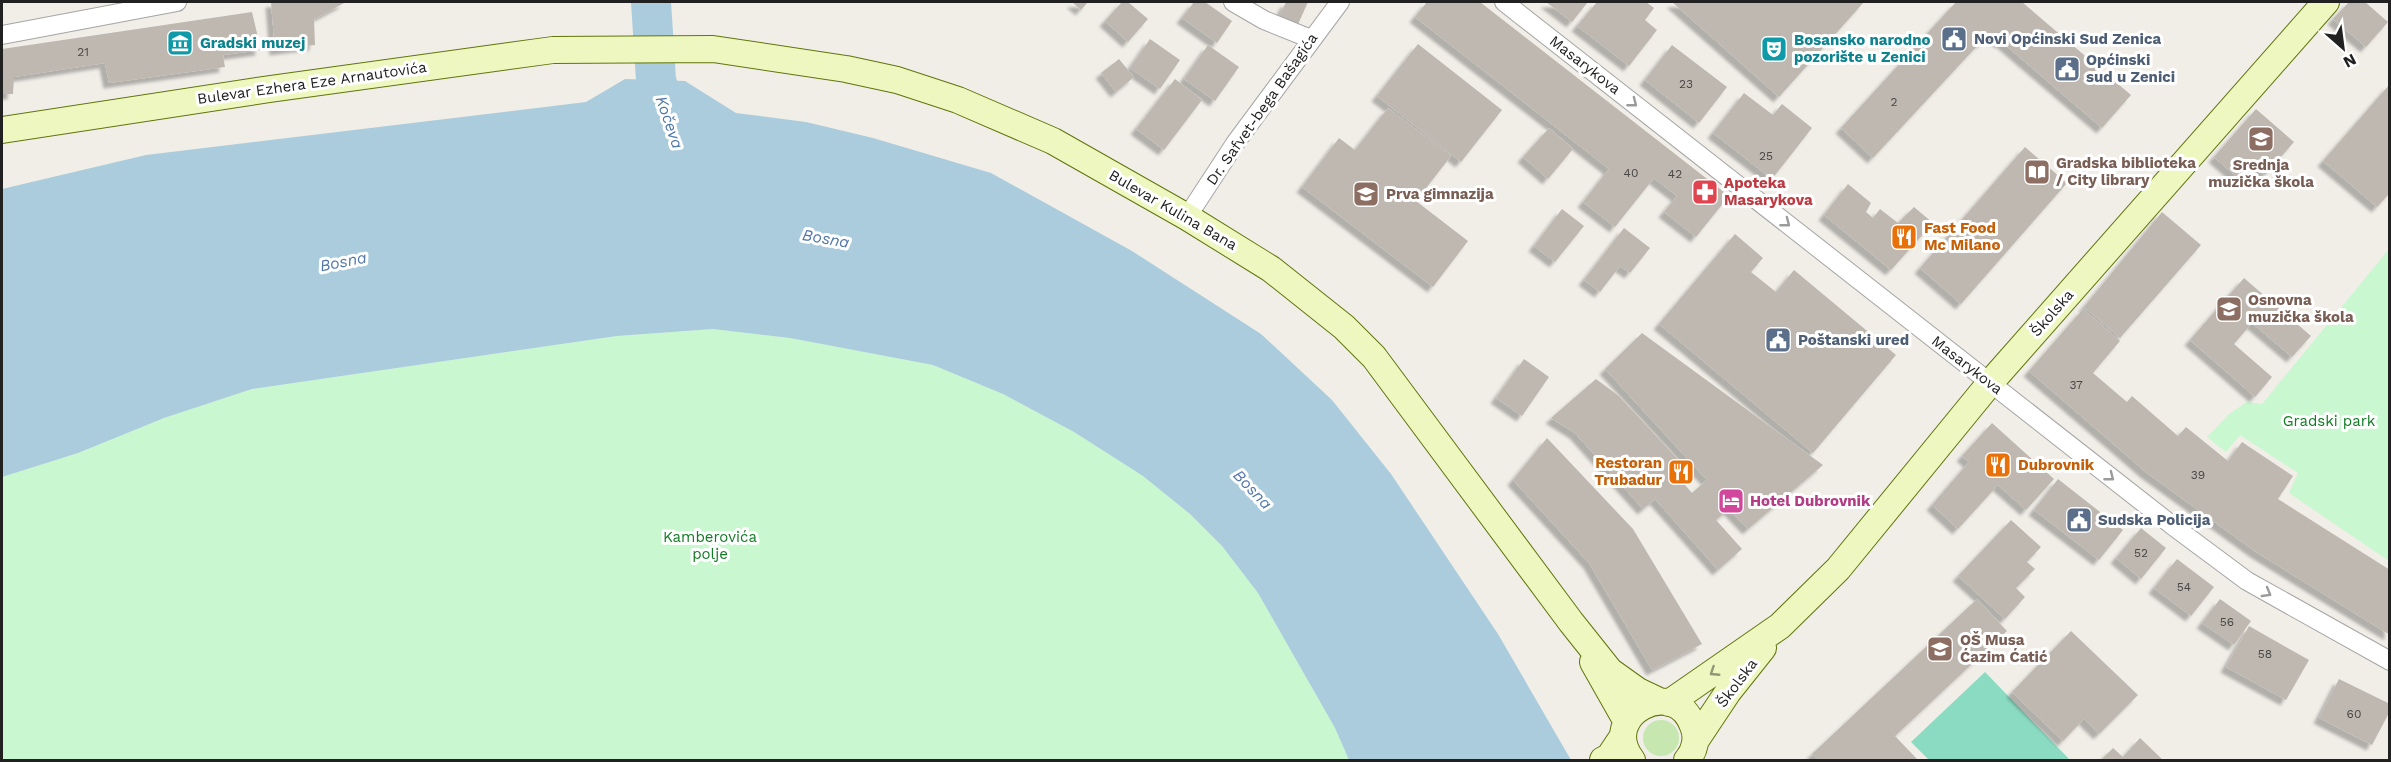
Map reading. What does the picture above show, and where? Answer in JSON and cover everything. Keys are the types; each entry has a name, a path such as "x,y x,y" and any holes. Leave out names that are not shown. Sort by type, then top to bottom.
{"street":[{"path":"2,35 177,2"},
{"path":"1233,2 1264,20 1311,39"},
{"name":"Dr. Safvet-bega Bašagića","path":"1187,217 1236,142 1340,2"},
{"name":"Masarykova","path":"1504,2 2173,526 2247,581 2390,661"},
{"name":"Školska","path":"1693,753 1728,692 1779,626 1831,576 1872,530 1990,383 2326,2"},
{"name":"Bulevar Kulina Bana","path":"624,48 733,51 846,69 897,80 958,100 1053,141 1187,217 1271,269 1344,327 1374,357 1610,671 1638,691 1686,713 1695,730 1693,753"},
{"name":"Bulevar Ezhera Eze Arnautovića","path":"2,130 465,61 553,50 624,48"},
{"name":"Bulevar Kulina Bana","path":"1571,622 1625,729 1625,749 1632,760"},
{"name":"Školska","path":"1603,760 1609,757 1640,707 1664,702 1779,626"}],"green space":[{"name":"Gradski park","path":"2389,249 2390,561 2289,493 2298,473 2240,435 2226,452 2207,437 2229,414 2247,402 2262,404"},
{"name":"Kamberovića polje","path":"713,329 790,338 933,365 1003,394 1074,432 1143,476 1190,514 1222,546 1258,593 1335,728 1349,760 2,760 2,477 78,453 164,418 252,389 617,336"},
{"path":"1985,672 2070,760 1929,760 1911,742"},
{"path":"1661,720 1674,725 1679,738 1674,751 1661,756 1648,751 1643,738 1648,725"}],"water":[{"name":"Bosna","path":"625,79 685,81 736,113 806,122 873,138 991,173 1132,251 1261,334 1332,400 1391,474 1498,634 1571,760 1349,760 1335,728 1258,593 1222,546 1190,514 1143,476 1074,432 1003,394 933,365 790,338 713,329 617,336 252,389 164,418 78,453 2,477 2,189 146,155 586,102"}],"building":[{"path":"271,2 346,2 314,19 315,45 275,50"},
{"path":"1072,2 1088,2 1081,10"},
{"path":"1122,2 1128,2 1148,19 1128,42 1105,21"},
{"path":"1194,2 1205,2 1232,21 1217,43 1182,18"},
{"path":"1286,2 1308,2 1295,31 1276,23"},
{"path":"1427,2 1480,2 1729,196 1696,237 1664,212 1677,196 1654,178 1615,227 1583,202 1609,169 1415,17"},
{"path":"1546,2 1588,2 1572,22"},
{"path":"1597,2 1646,2 1654,8 1645,20 1657,30 1629,66 1577,26"},
{"name":"Bosansko narodno pozorište u Zenici","path":"1672,2 1864,2 1779,97"},
{"path":"1956,2 2022,2 2131,95 2102,128 2003,43 1989,37 1978,45 1873,158 1841,128"},
{"path":"2349,2 2365,2 2388,22 2366,47 2333,19"},
{"name":"Gradski muzej","path":"252,12 261,50 223,55 225,67 109,83 105,63 14,77 13,94 2,94 2,49"},
{"path":"1150,39 1180,60 1160,89 1130,68"},
{"path":"1418,44 1502,110 1461,162 1377,96"},
{"path":"1208,45 1239,67 1215,101 1184,79"},
{"path":"1672,45 1727,87 1699,123 1645,80"},
{"path":"1119,59 1134,77 1116,92 1101,73"},
{"path":"1175,79 1202,100 1164,150 1136,129"},
{"path":"2390,84 2390,193 2377,207 2323,161"},
{"path":"1744,93 1773,115 1782,104 1812,128 1772,179 1713,133"},
{"name":"Prva gimnazija","path":"1388,108 1451,156 1416,201 1468,241 1433,287 1302,187 1339,138 1355,150"},
{"path":"2256,109 2294,142 2265,175 2251,163 2238,178 2214,157"},
{"path":"1549,128 1573,149 1548,179 1523,157"},
{"path":"2025,147 2067,183 1961,304 1920,268"},
{"path":"1848,184 1871,203 1866,212 1873,218 1880,209 1898,223 1914,207 1933,223 1891,270 1824,215"},
{"path":"1562,209 1584,226 1555,262 1534,246"},
{"path":"2162,212 2201,245 2120,338 2084,307"},
{"path":"1624,228 1650,248 1630,273 1620,266 1600,292 1584,280"},
{"name":"Poštanski ured","path":"1735,234 1763,258 1751,272 1776,292 1794,270 1896,355 1813,453 1659,324"},
{"path":"2244,278 2311,336 2292,357 2252,323 2234,344 2272,377 2255,397 2190,340"},
{"path":"2083,309 2120,341 2093,373 2127,402 2132,396 2178,436 2186,427 2228,461 2242,442 2293,476 2278,499 2390,570 2390,635 2256,552 2147,473 2029,371"},
{"path":"1642,333 1823,465 1748,529 1729,509 1716,520 1742,549 1718,570 1655,499 1643,509 1575,433 1551,418 1596,379 1619,396 1687,469 1679,478 1692,493 1707,480 1605,369"},
{"path":"1524,359 1549,377 1522,416 1496,398"},
{"path":"1992,423 2054,479 2026,510 1998,485 1958,529 1932,505 1969,462 1962,456"},
{"path":"1547,438 1633,529 1702,644 1652,670 1589,563 1513,480"},
{"name":"Sudska Policija","path":"2058,479 2123,530 2099,560 2034,510"},
{"path":"2011,520 2041,547 2027,562 2035,569 2016,588 2025,597 2005,619 1958,576"},
{"path":"2141,528 2166,548 2141,579 2116,558"},
{"path":"2177,559 2214,587 2191,616 2154,588"},
{"path":"1977,599 2007,631 1895,736 1918,760 1818,760 1812,754"},
{"path":"2220,599 2251,621 2234,645 2202,623"},
{"path":"2249,626 2309,660 2286,700 2226,667"},
{"path":"2071,631 2138,695 2099,734 2084,719 2063,741 2012,692"},
{"path":"2339,679 2390,704 2390,711 2372,745 2319,718"},
{"path":"2140,738 2163,760 2101,760 2113,748 2123,757"}],"waterway":[{"name":"Kočeva","path":"651,2 656,80 672,134"}],"place":[{"name":"Novi Općinski Sud Zenica","path":"1954,39"},
{"name":"Gradski muzej","path":"180,43"},
{"name":"Bosansko narodno pozorište u Zenici","path":"1774,49"},
{"name":"Općinski sud u Zenici","path":"2067,69"},
{"name":"Srednja muzička škola","path":"2261,139"},
{"name":"Gradska biblioteka / City library","path":"2037,172"},
{"name":"Apoteka Masarykova","path":"1705,192"},
{"name":"Prva gimnazija","path":"1366,194"},
{"name":"Fast Food Mc Milano","path":"1904,237"},
{"name":"Osnovna muzička škola","path":"2229,309"},
{"name":"Poštanski ured","path":"1778,340"},
{"name":"Dubrovnik","path":"1998,465"},
{"name":"Restoran Trubadur","path":"1681,472"},
{"name":"Hotel Dubrovnik","path":"1731,501"},
{"name":"Sudska Policija","path":"2079,520"},
{"name":"OŠ Musa Ćazim Ćatić","path":"1940,649"}]}
